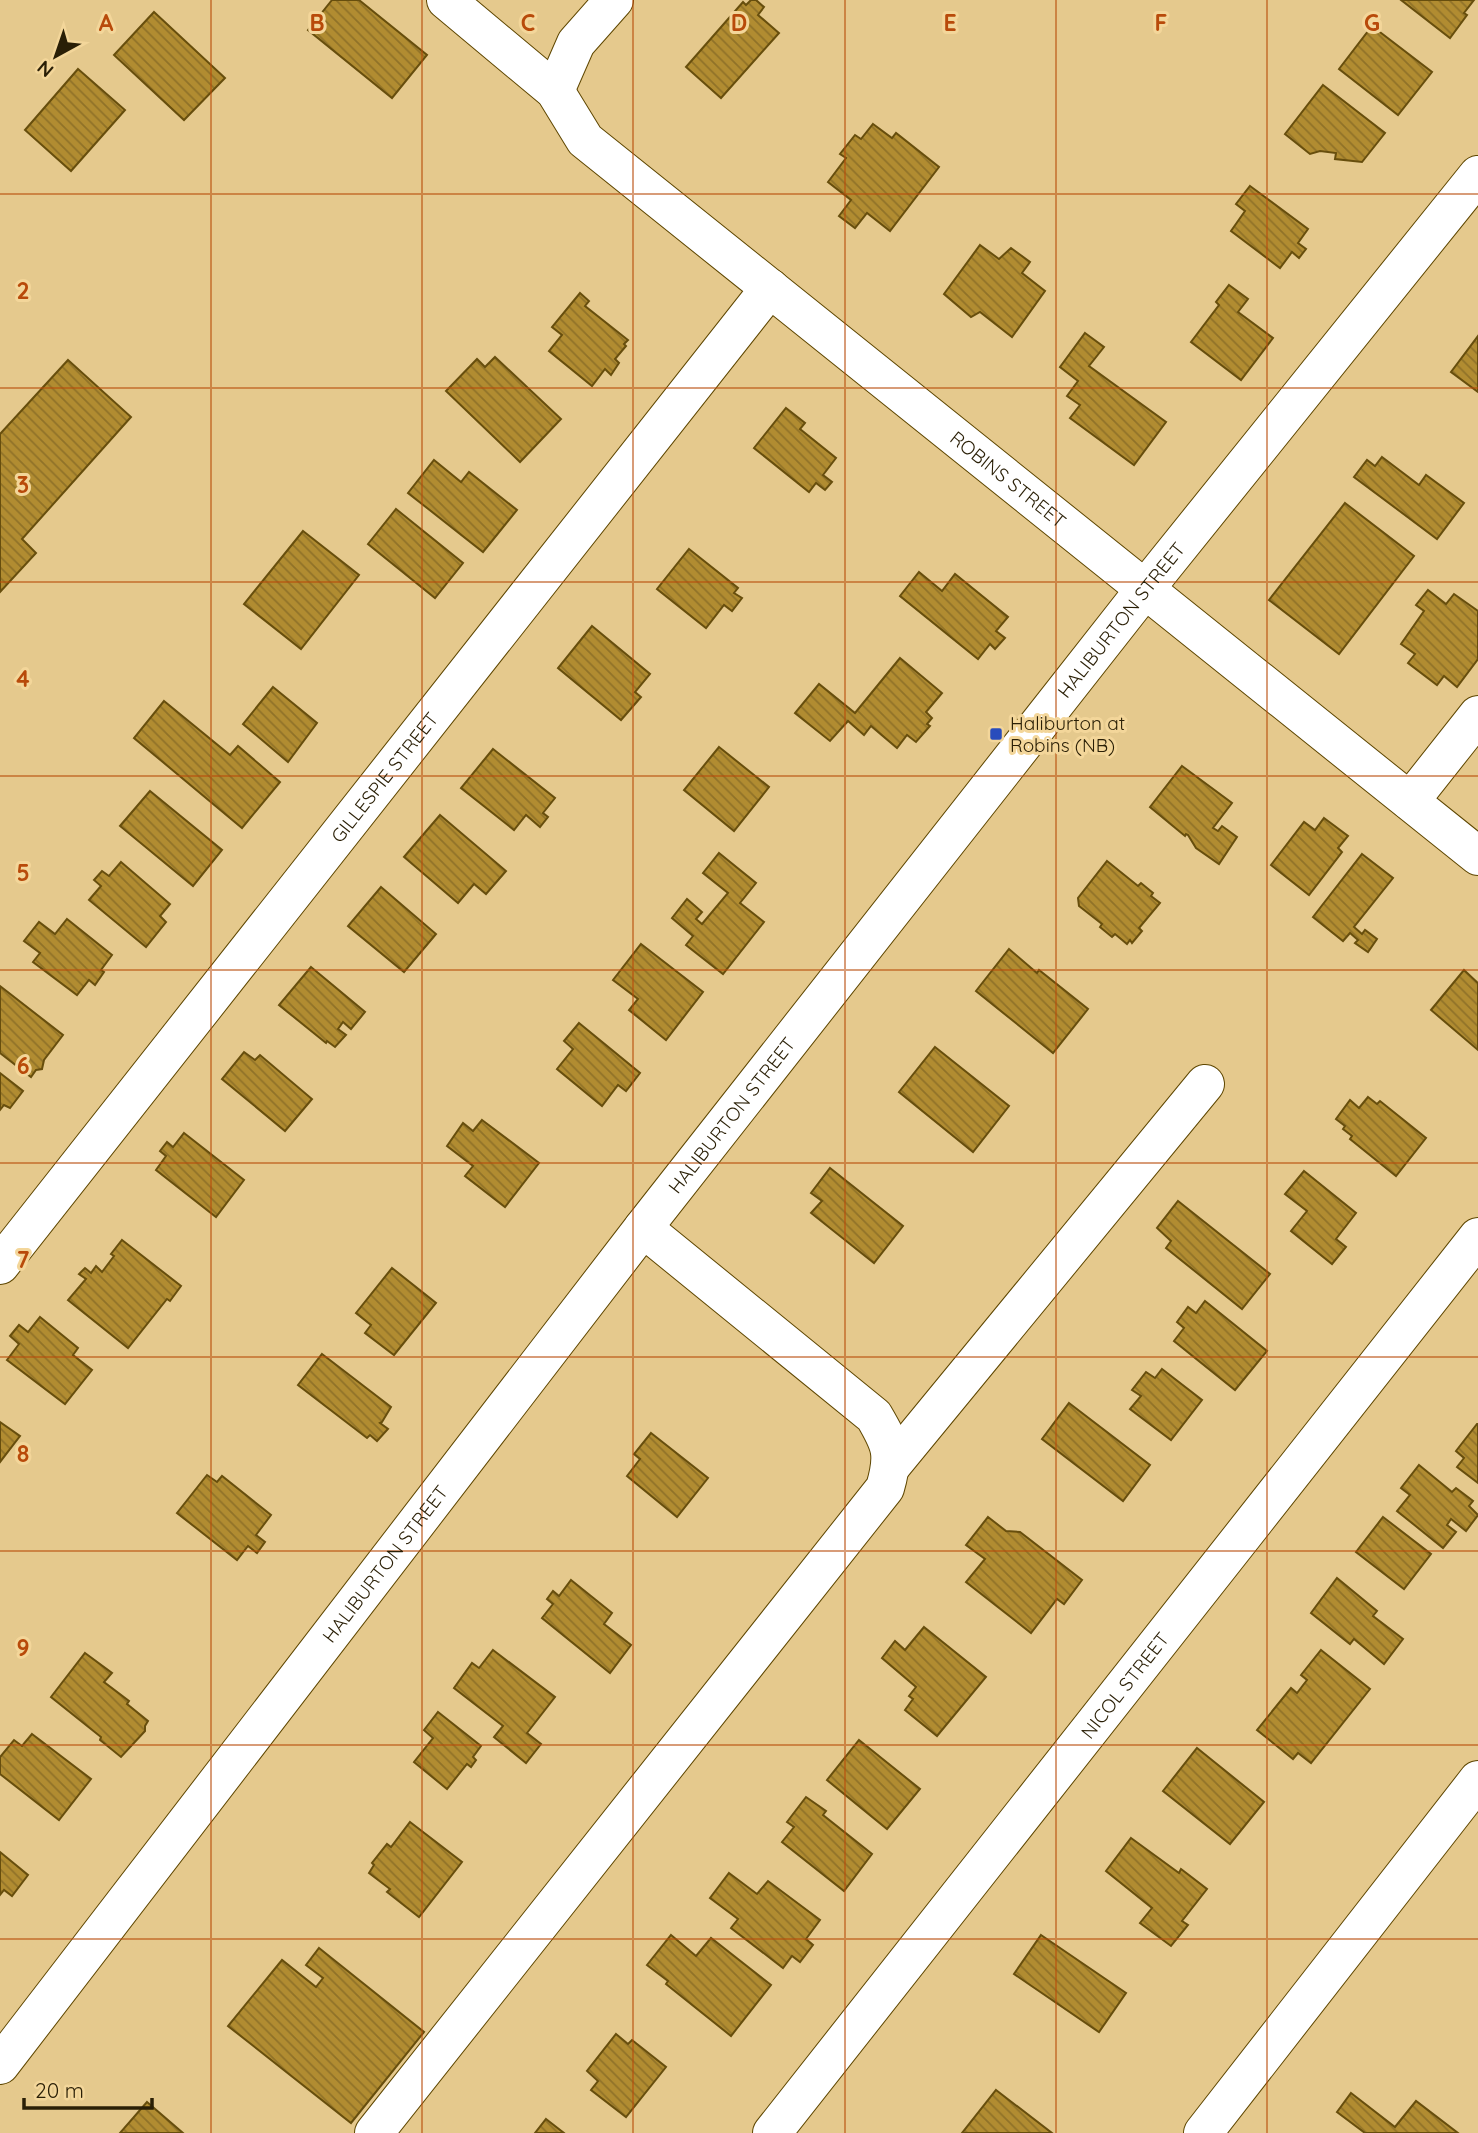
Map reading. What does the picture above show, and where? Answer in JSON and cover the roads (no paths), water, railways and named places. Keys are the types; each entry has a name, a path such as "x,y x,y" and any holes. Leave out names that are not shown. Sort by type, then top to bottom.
{"main road":[{"name":"ROBINS STREET","path":"446,0 555,91 585,140 1478,856"},
{"path":"555,91 576,43 614,0"},
{"name":"HALIBURTON STREET","path":"0,2065 643,1228 1146,589 1478,176"},
{"name":"GILLESPIE STREET","path":"0,1265 770,288"},
{"path":"1410,801 1478,715"},
{"path":"374,2133 885,1488 892,1465 1205,1084"},
{"path":"643,1228 874,1416 888,1440 892,1465"},
{"name":"NICOL STREET","path":"772,2133 1478,1237"},
{"path":"1203,2133 1478,1780"}],"place":[{"name":"Haliburton at Robins (NB)","path":"996,734"}]}
